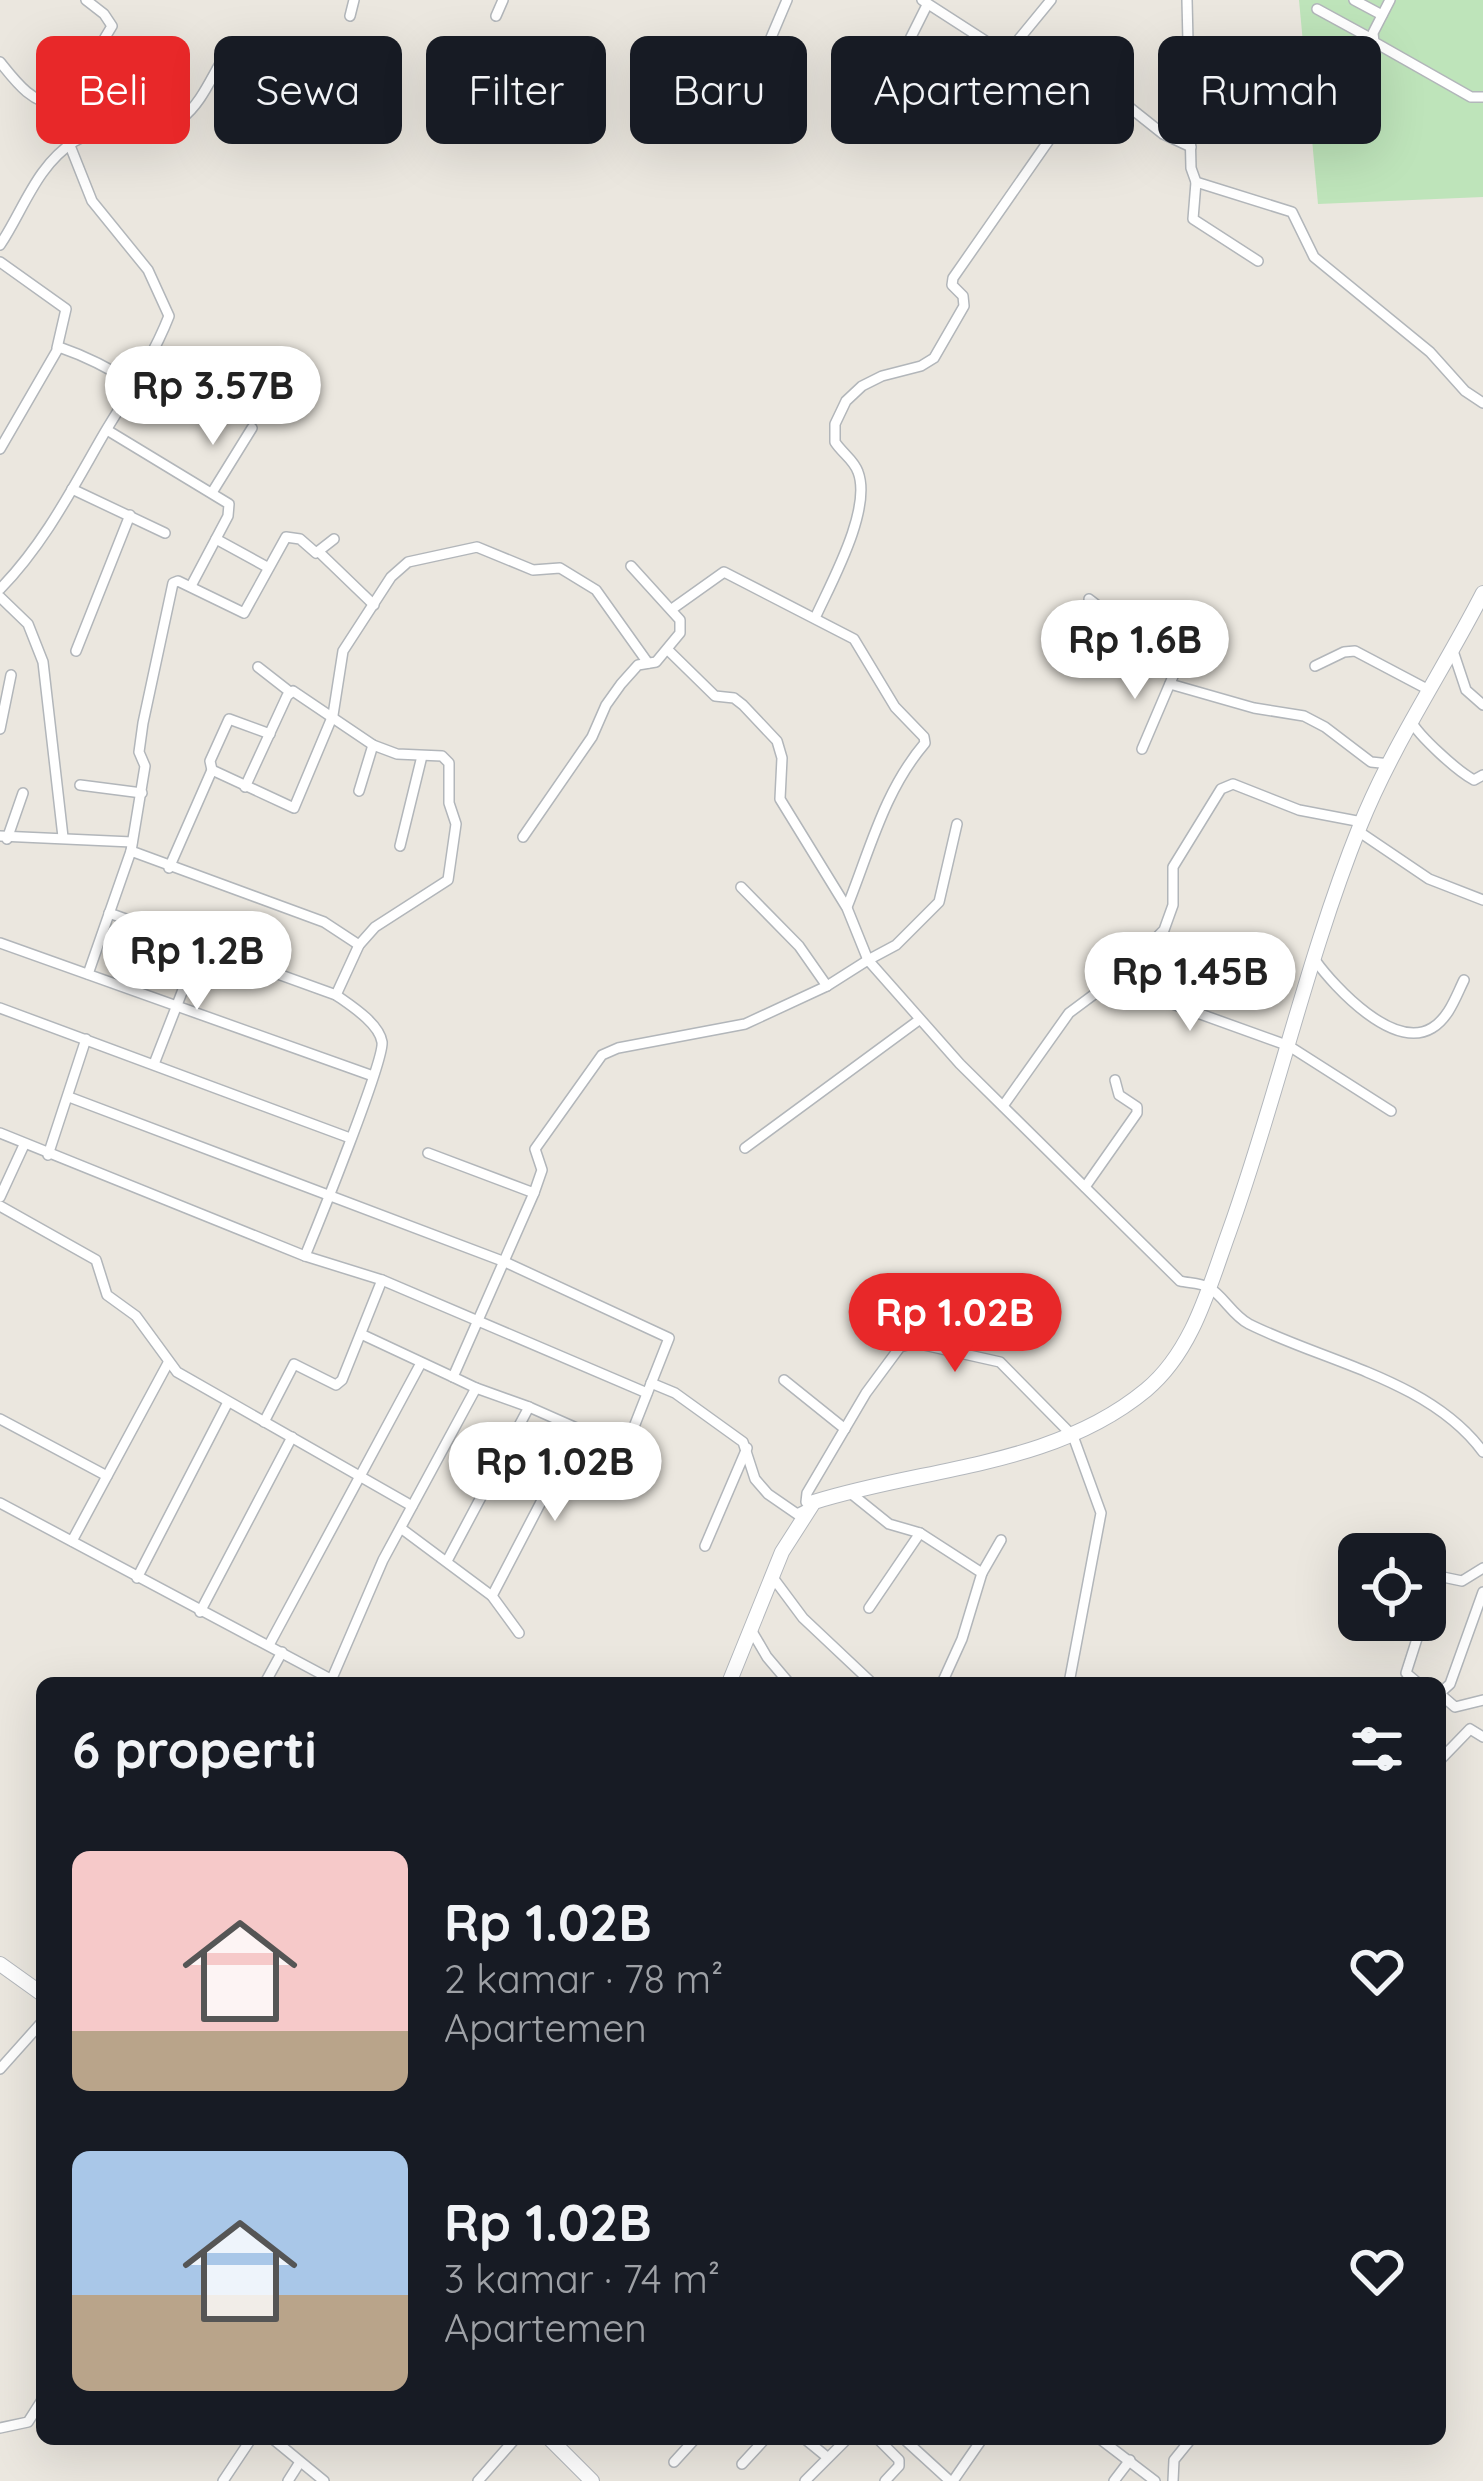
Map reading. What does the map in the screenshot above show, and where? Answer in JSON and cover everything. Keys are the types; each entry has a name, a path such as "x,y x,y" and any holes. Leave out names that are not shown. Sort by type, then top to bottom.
{"street":[{"path":"86,0 112,26 106,36"},
{"path":"350,16 354,0"},
{"path":"496,16 503,0"},
{"path":"772,36 787,0"},
{"path":"1021,36 1051,0"},
{"path":"1187,0 1191,176 1196,182 1295,214 1314,257 1430,352 1465,391 1483,403"},
{"path":"1354,0 1382,15"},
{"path":"1373,36 1390,0"},
{"path":"910,36 925,2 975,36"},
{"path":"1317,9 1366,36"},
{"path":"1381,44 1472,97 1483,97"},
{"path":"0,62 36,99"},
{"path":"0,245 33,184 69,145 113,129 178,120 192,109 214,73"},
{"path":"1134,111 1163,134 1191,147"},
{"path":"816,616 856,521 861,494 857,467 836,442 837,416 862,386 927,363 939,351 964,306 953,278 1046,144"},
{"path":"63,837 43,662 28,625 0,593 27,562 72,489 134,384 169,311 148,270 97,209 69,145"},
{"path":"1196,182 1193,219 1258,261"},
{"path":"0,262 66,309 57,348 0,449"},
{"path":"57,348 104,365 134,384"},
{"path":"213,491 252,428"},
{"path":"107,430 213,491 230,507 191,586"},
{"path":"72,489 165,533"},
{"path":"76,651 130,515"},
{"path":"88,974 132,846 145,766 139,752 142,723 173,583 191,586 244,614 286,537 300,539 319,553 374,605"},
{"path":"216,539 267,567"},
{"path":"319,553 334,539"},
{"path":"212,770 294,808 333,715 343,651 391,578 408,562 477,547 533,570 560,568 596,590 648,663"},
{"path":"523,837 592,736 606,705 635,667 656,662 682,628 672,609 631,566"},
{"path":"672,609 724,572 816,616 854,639 895,707 925,740 874,826 847,908"},
{"path":"0,1133 305,1256 382,1280 649,1388 675,1393 746,1448 751,1471 768,1494 797,1514 848,1491 1045,1447 1120,1409 1165,1374 1182,1351 1246,1186 1360,826 1427,689 1483,593"},
{"path":"1089,599 1170,660 1174,674 1142,749"},
{"path":"668,650 715,696 734,698 743,705 777,741 782,758 780,799 847,908 868,960 919,1020 1180,1281 1209,1287 1236,1317 1429,1402 1466,1431 1483,1452"},
{"path":"1315,666 1354,651 1427,689"},
{"path":"1453,651 1466,690 1478,689 1483,705"},
{"path":"258,667 373,745 397,754 442,756 449,763 449,803 456,824 448,880 383,920 359,945 336,995"},
{"path":"0,728 11,675"},
{"path":"1170,684 1255,708 1304,716 1370,762 1390,764"},
{"path":"245,787 290,692"},
{"path":"169,868 229,719 270,734"},
{"path":"1411,721 1460,772 1474,779 1483,776"},
{"path":"359,791 373,745"},
{"path":"400,847 422,756"},
{"path":"1003,1106 1069,1012 1120,975 1164,930 1173,905 1173,867 1223,787 1232,784 1298,810 1360,826 1430,879 1483,900"},
{"path":"80,785 142,794"},
{"path":"23,793 4,837 44,841 63,837 132,846 169,868 324,922 359,945"},
{"path":"453,1377 535,1193 542,1170 535,1149 602,1055 618,1048 733,1028 827,986 896,945 939,902 957,824"},
{"path":"741,887 799,946 827,986"},
{"path":"109,913 336,995 381,1038 373,1076 305,1256"},
{"path":"0,943 373,1076"},
{"path":"154,1064 200,946"},
{"path":"1315,960 1333,986 1400,1034 1424,1032 1438,1024 1465,980"},
{"path":"1120,975 1142,993 1288,1046 1391,1111"},
{"path":"0,1008 350,1138"},
{"path":"745,1148 919,1020"},
{"path":"48,1155 86,1039"},
{"path":"1085,1187 1137,1113 1137,1107 1119,1095 1115,1080"},
{"path":"69,1097 505,1262 667,1335 669,1343 625,1447 619,1448 362,1334"},
{"path":"0,1197 24,1145"},
{"path":"428,1154 535,1193"},
{"path":"0,1206 96,1260 107,1295 136,1316 168,1363 412,1506"},
{"path":"264,1422 293,1364 339,1384 382,1280"},
{"path":"812,1505 806,1502 807,1493 900,1347 915,1342 1000,1362 1072,1436 1101,1514 1070,1677"},
{"path":"72,1541 168,1363"},
{"path":"269,1645 421,1363"},
{"path":"784,1380 845,1429"},
{"path":"335,1677 383,1560 476,1388"},
{"path":"137,1578 228,1402"},
{"path":"447,1562 529,1407"},
{"path":"0,1420 107,1476"},
{"path":"492,1596 578,1431"},
{"path":"200,1612 292,1438"},
{"path":"705,1546 746,1448"},
{"path":"848,1491 889,1524 920,1533 982,1573"},
{"path":"0,1503 324,1677"},
{"path":"731,1677 771,1575 812,1505"},
{"path":"402,1529 492,1596 519,1634"},
{"path":"868,1608 920,1533"},
{"path":"945,1677 982,1573 1001,1540"},
{"path":"1446,1578 1462,1581 1483,1568"},
{"path":"771,1575 803,1618 866,1677"},
{"path":"1446,1688 1482,1597"},
{"path":"750,1628 784,1677"},
{"path":"1411,1677 1406,1673 1416,1641"},
{"path":"268,1677 282,1652"},
{"path":"1446,1699 1455,1707 1483,1700"},
{"path":"1446,1754 1470,1730 1483,1737"},
{"path":"0,1964 36,1990"},
{"path":"0,2069 36,2029"},
{"path":"0,2428 28,2422 36,2409"},
{"path":"223,2481 247,2445"},
{"path":"281,2445 324,2481"},
{"path":"478,2481 510,2445"},
{"path":"556,2445 592,2481"},
{"path":"674,2462 690,2445"},
{"path":"742,2464 759,2445"},
{"path":"812,2445 827,2457"},
{"path":"805,2481 840,2445"},
{"path":"884,2445 899,2460 885,2481"},
{"path":"911,2445 951,2481 978,2445"},
{"path":"1109,2445 1155,2481"},
{"path":"1173,2481 1174,2460 1186,2445"},
{"path":"1114,2481 1130,2460"},
{"path":"288,2481 300,2462"}],"green space":[{"path":"1299,0 1483,0 1483,197 1318,204 1312,144 1381,144 1381,36 1302,36"}]}
